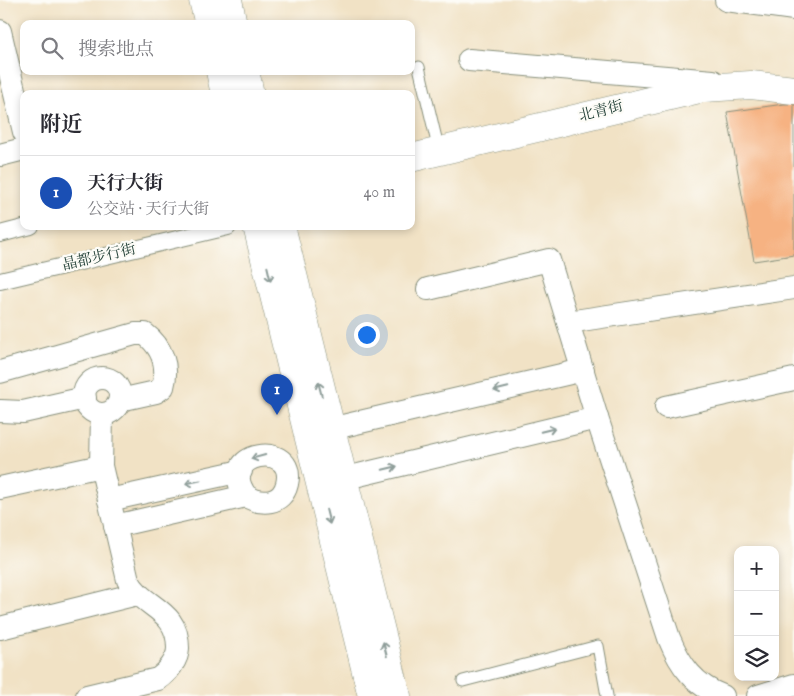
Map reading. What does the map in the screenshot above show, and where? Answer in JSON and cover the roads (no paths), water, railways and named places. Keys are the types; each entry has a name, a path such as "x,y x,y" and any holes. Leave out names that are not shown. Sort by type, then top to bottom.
{"main road":[{"path":"203,0 208,20"},
{"path":"228,0 232,20"},
{"path":"221,75 224,90"},
{"path":"246,75 249,90"},
{"name":"北青街","path":"415,157 679,92 704,88 751,85 794,90"},
{"path":"259,230 324,471 397,696"},
{"path":"282,230 330,429 324,471 372,696"}],"street":[{"path":"735,1 794,9"},
{"path":"0,31 20,115"},
{"path":"469,60 751,85"},
{"path":"0,154 20,150"},
{"path":"0,234 20,229"},
{"name":"晶都步行街","path":"0,281 215,230"},
{"path":"428,289 549,260 597,418 675,652 692,677 713,692 723,696"},
{"path":"568,322 794,288"},
{"path":"0,372 135,334 145,334 161,351 165,369 163,387 156,392 111,407 91,410 85,398 86,389 94,381 105,378 115,384 118,389 111,407 101,466 108,500 128,580 137,594 169,618 175,627 178,653 166,674 158,679 87,696"},
{"path":"330,429 583,370"},
{"path":"666,407 794,379"},
{"path":"0,411 32,410 85,398"},
{"path":"286,487 324,471 597,418"},
{"path":"115,526 246,496 263,503 271,502 279,498 286,487 288,476 281,462 275,457 260,454 246,462 241,471 239,483 246,496"},
{"path":"281,462 324,471"},
{"path":"0,488 101,466"},
{"path":"108,500 241,471"},
{"path":"0,628 137,594"},
{"path":"758,696 794,685"}],"lane":[{"path":"419,68 439,151"},
{"path":"463,681 598,646 607,696"}],"place":[{"name":"天行大街","path":"277,415"}]}
